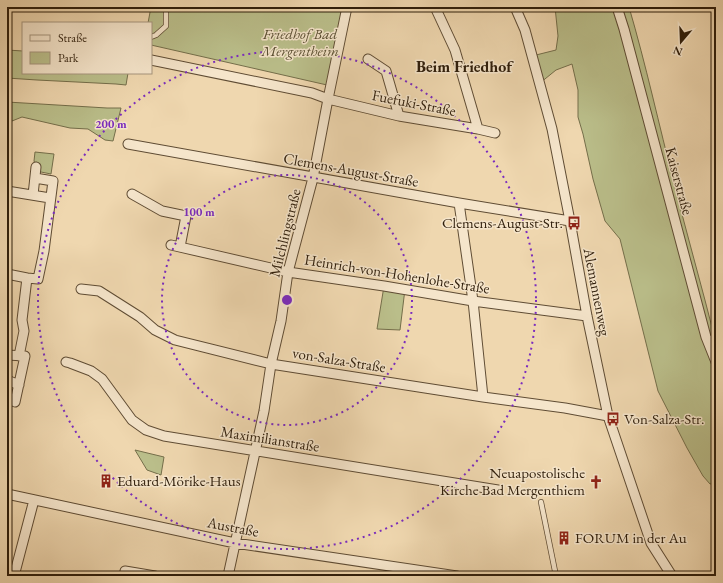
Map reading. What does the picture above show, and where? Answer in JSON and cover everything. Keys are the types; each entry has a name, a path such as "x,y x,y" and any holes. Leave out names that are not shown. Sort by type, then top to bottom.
{"street":[{"name":"Milchlingstraße","path":"228,576 264,411 271,364 281,322 288,272 313,178 347,7"},
{"path":"435,7 455,50 478,129"},
{"name":"Alemannenweg","path":"515,7 525,30 552,129 587,316 608,416 651,543 672,576"},
{"name":"Kaiserstraße","path":"618,7 706,337 716,362"},
{"path":"368,59 386,71 399,116"},
{"path":"152,60 312,93 328,99"},
{"name":"Fuefuki-Straße","path":"328,99 399,116 495,133"},
{"name":"Clemens-August-Straße","path":"128,144 313,178 570,221"},
{"path":"33,195 36,167"},
{"path":"7,274 38,279 44,251 53,182 35,178"},
{"path":"7,191 50,198"},
{"name":"Heinrich-von-Hohenlohe-Straße","path":"132,194 162,211 186,216 176,246 288,272 473,301 587,316"},
{"path":"459,203 473,301 483,397"},
{"path":"15,402 19,385 22,356 24,331 22,320 27,278"},
{"name":"von-Salza-Straße","path":"81,289 99,291 140,317 155,330 175,340 271,364 608,416"},
{"path":"7,355 22,356"},
{"name":"Maximilianstraße","path":"66,362 91,371 102,379 132,420 146,430 164,436 498,490"},
{"path":"7,380 19,385"},
{"name":"Austraße","path":"7,494 235,543 457,576"},
{"path":"14,576 34,500"},
{"path":"125,571 155,576"}],"lane":[{"path":"152,37 166,26 166,7"},
{"path":"706,337 716,340"},
{"path":"541,502 556,576"}],"green space":[{"name":"Friedhof Bad Mergentheim","path":"151,7 344,7 327,85 152,45 152,22 148,22"},
{"path":"555,7 629,7 716,340 716,483 710,484 703,476 658,391 620,239 605,221 593,179 578,117 578,90 572,64 556,70 540,83 532,56 556,50 558,36"},
{"path":"7,50 22,51 22,74 128,74 126,85 7,78"},
{"path":"7,102 121,108 113,141 105,140 88,129 70,128 22,117 7,123"},
{"path":"35,152 54,154 51,174 36,171 34,161"},
{"path":"384,286 405,289 400,330 377,329"},
{"path":"135,450 164,457 161,475 147,470"}],"place":[{"name":"Clemens-August-Str.","path":"574,223"},
{"name":"Von-Salza-Str.","path":"613,419"},
{"name":"Eduard-Mörike-Haus","path":"106,481"},
{"name":"Neuapostolische Kirche Bad Mergenthiem","path":"596,482"},
{"name":"FORUM in der Au","path":"564,538"}],"district":[{"name":"Beim Friedhof","path":"464,66"}]}
